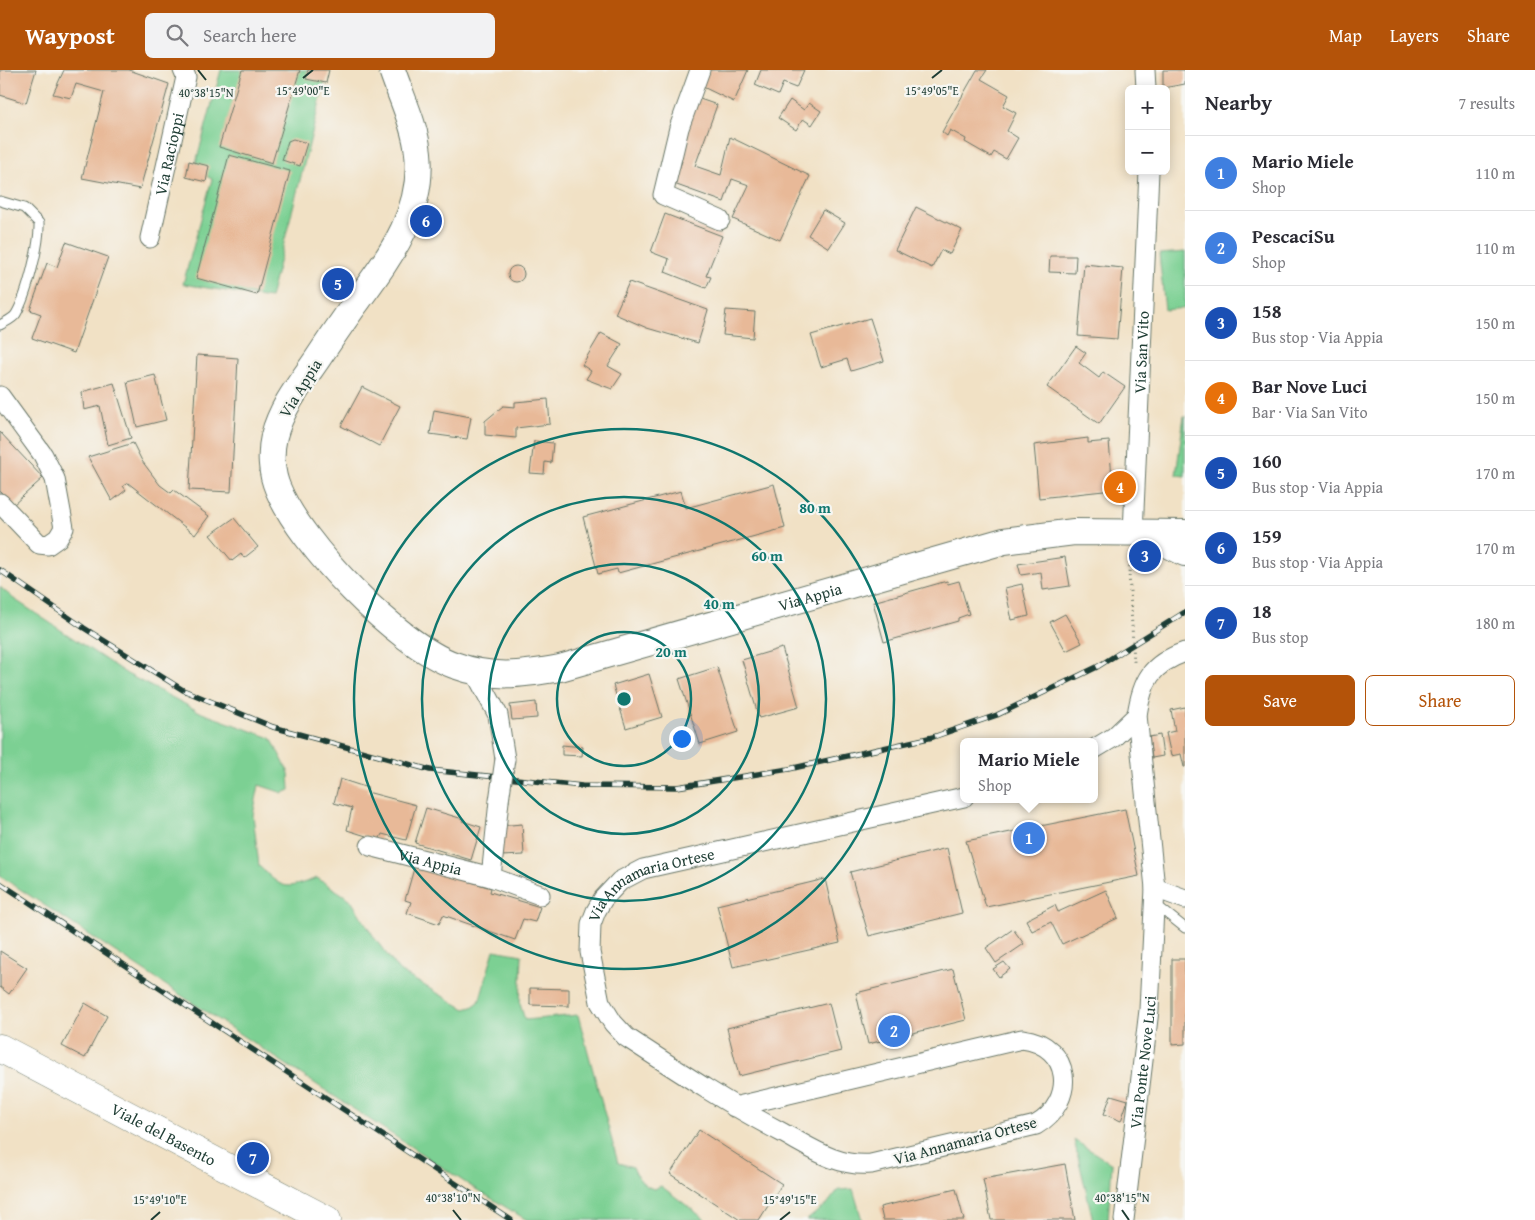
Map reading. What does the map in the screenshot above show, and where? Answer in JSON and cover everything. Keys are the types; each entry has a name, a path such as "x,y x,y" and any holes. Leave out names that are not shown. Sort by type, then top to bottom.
{"main road":[{"name":"Via Appia","path":"392,70 411,124 418,152 418,174 410,216 392,252 287,404 274,437 272,468 277,487 294,517 327,560 363,600 424,651 452,665 499,676 560,668 1004,541 1074,532 1185,533"},
{"name":"Via Appia","path":"1140,533 1185,554"},
{"name":"Viale del Basento","path":"0,1048 327,1220"}],"street":[{"name":"Via Racioppi","path":"150,238 186,77 184,70"},
{"path":"700,70 679,128 663,195 720,220"},
{"path":"1145,70 1146,85"},
{"name":"Via San Vito","path":"1140,533 1149,175"},
{"path":"0,396 43,455 55,479 64,528 58,538 48,545 39,544 0,503"},
{"name":"Via Ponte Nove Luci","path":"1124,1220 1149,1010 1155,896 1137,715 1140,695 1146,679 1164,662 1185,652"},
{"path":"476,672 498,715 505,759 491,877"},
{"path":"1098,746 1114,736 1137,715"},
{"name":"Via Annamaria Ortese","path":"734,1107 1014,1040 1030,1040 1051,1052 1061,1068 1064,1078 1060,1101 1053,1112 1036,1124 858,1166 820,1154 734,1107 626,1037 600,1002 595,984 590,945 591,924 603,899 620,881 643,869 960,798"},
{"name":"Via Appia","path":"370,846 491,877 540,895"},
{"path":"1155,896 1185,899"}],"lane":[{"path":"0,201 24,208 39,223 40,238 23,299 15,316 0,325"},
{"path":"1155,896 1185,928"}],"path":[{"path":"1130,572 1135,668"}],"green space":[{"path":"221,70 328,70 270,298 183,284 212,179 194,170"},
{"path":"1185,252 1185,308 1165,310 1159,254"},
{"path":"1185,416 1185,476 1176,475"},
{"path":"0,587 14,599 127,674 202,713 271,738 289,773 290,790 283,793 259,785 253,815 259,866 274,880 285,886 298,885 317,878 350,899 376,940 399,971 465,1009 479,1002 494,950 522,955 520,1004 525,1020 578,1015 618,1163 633,1167 639,1178 647,1186 654,1189 661,1186 706,1220 527,1220 469,1185 0,876"},
{"path":"1074,1140 1112,1164 1108,1220 1093,1220"},
{"path":"853,1189 862,1220 807,1220 828,1203 838,1190"}],"building":[{"path":"0,70 36,70 26,103 0,95"},
{"path":"64,70 129,70 169,84 140,189 82,178 104,92 76,84 71,98 53,94"},
{"path":"242,70 300,70 272,163 219,147"},
{"path":"308,70 329,70 326,83 306,79"},
{"path":"708,70 748,70 734,102 701,86"},
{"path":"761,70 804,70 796,88 783,83 778,95 755,85"},
{"path":"977,70 987,70 981,79 1009,95 1003,106 1016,113 1007,131 1018,138 1006,159 994,152 991,157 965,142 966,139 950,130 947,136 942,132"},
{"path":"1163,70 1185,70 1185,84 1170,87 1170,85 1163,85"},
{"path":"697,98 717,105 695,166 721,175 730,137 810,176 780,240 733,219 749,185 732,179 724,202 674,184 682,161 675,158"},
{"path":"790,100 804,110 809,103 821,111 812,125 803,119 796,130 778,118"},
{"path":"293,139 307,143 300,166 282,160 288,141"},
{"path":"229,155 290,171 257,295 196,278"},
{"path":"189,161 209,166 206,182 186,177"},
{"path":"916,207 962,230 950,254 941,250 932,268 895,250"},
{"path":"823,210 845,223 829,248 808,235"},
{"path":"665,214 722,236 706,276 711,277 706,288 665,272 669,259 651,252"},
{"path":"66,242 108,257 74,353 32,338 41,314 30,310 47,263 57,267"},
{"path":"1050,256 1076,256 1075,273 1049,272"},
{"path":"1084,264 1123,268 1117,339 1078,336"},
{"path":"516,266 524,274 516,282 508,274"},
{"path":"629,282 708,310 698,343 647,328 615,314"},
{"path":"726,310 755,312 753,338 723,335"},
{"path":"870,318 884,361 851,371 847,359 821,367 811,335"},
{"path":"601,333 622,344 608,366 622,374 612,389 586,379 591,371 582,365"},
{"path":"1076,346 1086,353 1079,363 1099,378 1103,372 1125,387 1099,424 1047,387"},
{"path":"197,355 238,358 231,492 189,490"},
{"path":"155,375 166,420 137,427 127,382"},
{"path":"114,383 131,438 108,445 100,406 84,410 82,392"},
{"path":"362,387 400,406 379,446 341,426"},
{"path":"548,399 550,424 516,428 516,438 485,435 485,421 503,406 515,407 515,402"},
{"path":"434,410 471,417 467,439 430,434"},
{"path":"0,432 43,478 13,505 0,491"},
{"path":"1088,438 1088,443 1109,441 1113,490 1039,498 1034,445"},
{"path":"534,441 553,443 551,463 545,462 544,474 530,473"},
{"path":"133,443 142,461 160,485 171,493 174,490 209,516 195,535 128,483 123,486 126,490 112,501 88,457"},
{"path":"774,484 785,528 618,573 617,569 598,574 583,517 681,491 686,508"},
{"path":"234,518 258,547 244,558 241,554 232,561 210,535"},
{"path":"1065,557 1070,586 1043,590 1041,572 1021,575 1018,564"},
{"path":"947,581 948,584 959,581 969,614 958,618 958,621 884,642 873,602"},
{"path":"1022,584 1029,616 1012,620 1005,588"},
{"path":"1065,614 1082,643 1066,651 1050,622"},
{"path":"782,648 799,707 759,718 742,660"},
{"path":"717,667 738,732 700,744 679,679"},
{"path":"649,674 662,717 626,728 613,685"},
{"path":"536,702 537,718 512,720 510,705"},
{"path":"1185,707 1184,767 1181,754 1171,756 1166,733 1175,731 1171,710"},
{"path":"1160,735 1163,756 1152,758 1149,737"},
{"path":"562,745 583,747 582,756 562,755"},
{"path":"340,779 368,788 367,792 416,805 406,840 382,834 379,840 347,830 352,808 334,803"},
{"path":"426,808 463,819 462,821 481,827 471,860 415,843"},
{"path":"1125,809 1139,876 986,907 966,841"},
{"path":"522,824 524,855 501,856 499,826"},
{"path":"947,848 962,913 869,936 850,872"},
{"path":"415,865 491,888 490,892 540,907 535,922 523,919 515,940 443,915 439,924 407,913 411,902 405,900"},
{"path":"825,879 840,943 733,967 717,905"},
{"path":"1106,890 1118,918 1062,944 1051,922 1032,931 1026,920 1055,905 1058,912"},
{"path":"1013,929 1024,944 996,963 986,948"},
{"path":"0,951 27,968 9,994 0,987"},
{"path":"1172,959 1185,959 1185,1044 1172,1045"},
{"path":"1004,962 1010,969 999,977 993,969"},
{"path":"953,969 966,1020 868,1044 856,993"},
{"path":"530,988 569,989 569,1006 530,1005"},
{"path":"85,1003 107,1016 85,1058 62,1046"},
{"path":"829,1003 841,1051 739,1076 727,1028"},
{"path":"1111,1095 1128,1100 1121,1121 1104,1114"},
{"path":"699,1130 782,1184 759,1220 740,1220 670,1174"},
{"path":"1065,1164 1075,1220 991,1220 983,1179"},
{"path":"956,1189 964,1220 883,1220 880,1207"}],"railway":[{"path":"0,570 84,628 183,690 273,727 430,770 582,786 677,787 789,769 933,737 997,715 1097,667 1185,612"},
{"path":"0,883 511,1220"}],"place":[{"name":"159","path":"426,221"},
{"name":"160","path":"338,284"},
{"name":"Bar Nove Luci","path":"1120,487"},
{"name":"158","path":"1145,556"},
{"name":"Mario Miele","path":"1029,838"},
{"name":"PescaciSu","path":"894,1031"},
{"name":"18","path":"253,1158"}]}
